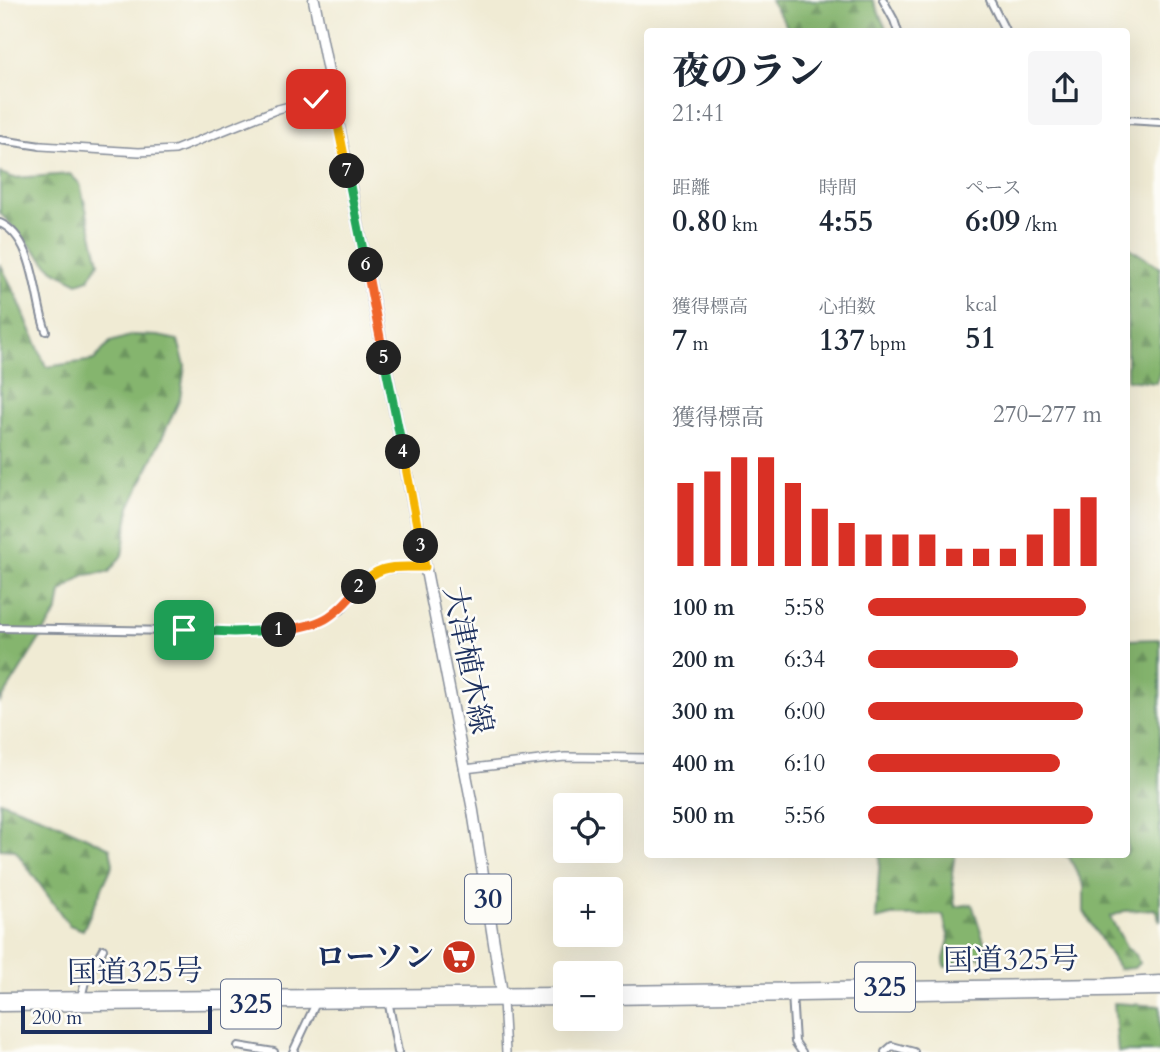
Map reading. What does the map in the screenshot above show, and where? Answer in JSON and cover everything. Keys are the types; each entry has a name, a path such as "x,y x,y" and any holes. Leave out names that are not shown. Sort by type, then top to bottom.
{"main road":[{"name":"大津植木線","path":"314,0 465,769 503,998"},
{"name":"国道325号","path":"623,999 1160,981"},
{"name":"国道325号","path":"623,991 1160,990"},
{"name":"国道325号","path":"503,998 553,994"},
{"name":"国道325号","path":"0,998 316,999"},
{"name":"国道325号","path":"0,1006 388,998 553,1000"}],"street":[{"path":"883,0 897,28"},
{"path":"990,0 1004,28"},
{"path":"0,140 41,146 139,152 175,150 278,109 332,95"},
{"path":"1130,120 1160,121"},
{"path":"0,223 17,237 23,250 32,272 46,331"},
{"path":"0,628 234,632 302,627 322,621 341,610 369,576 379,570 425,567"},
{"path":"465,769 565,758 644,758"},
{"path":"81,998 88,969 93,967 103,949"},
{"path":"792,992 795,1042 802,1052"},
{"path":"388,998 398,1052"},
{"path":"503,998 506,1052"},
{"path":"293,1052 316,999"},
{"path":"238,1046 274,1052"},
{"path":"885,1052 892,1046 915,1052"}],"green space":[{"path":"770,0 873,0 886,28 788,28"},
{"path":"0,173 14,178 70,174 80,184 99,262 89,279 78,283 53,270 0,213"},
{"path":"1130,248 1160,268 1160,371 1156,383 1130,380"},
{"path":"0,264 46,367 94,360 110,342 133,335 178,340 185,366 180,399 130,507 122,555 109,572 84,575 61,592 58,610 0,702"},
{"path":"1160,639 1160,921 1155,909 1124,911 1110,917 1127,948 1136,955 1139,963 1134,968 1119,969 1084,912 1084,886 1070,858 1130,858 1130,640"},
{"path":"0,801 50,820 110,848 113,864 83,930 69,925 15,850 0,849"},
{"path":"880,858 954,858 952,873 955,907 972,904 987,950 994,952 993,959 985,961 978,957 959,958 956,964 945,967 944,959 949,939 943,915 891,916 876,920"},
{"path":"1114,1003 1160,1006 1160,1052 1118,1052"}],"place":[{"name":"ローソン","path":"459,957"}],"route":[{"path":"184,630 234,632 302,627 322,621 341,610 369,576 379,570 425,567 332,95 316,99"}]}
